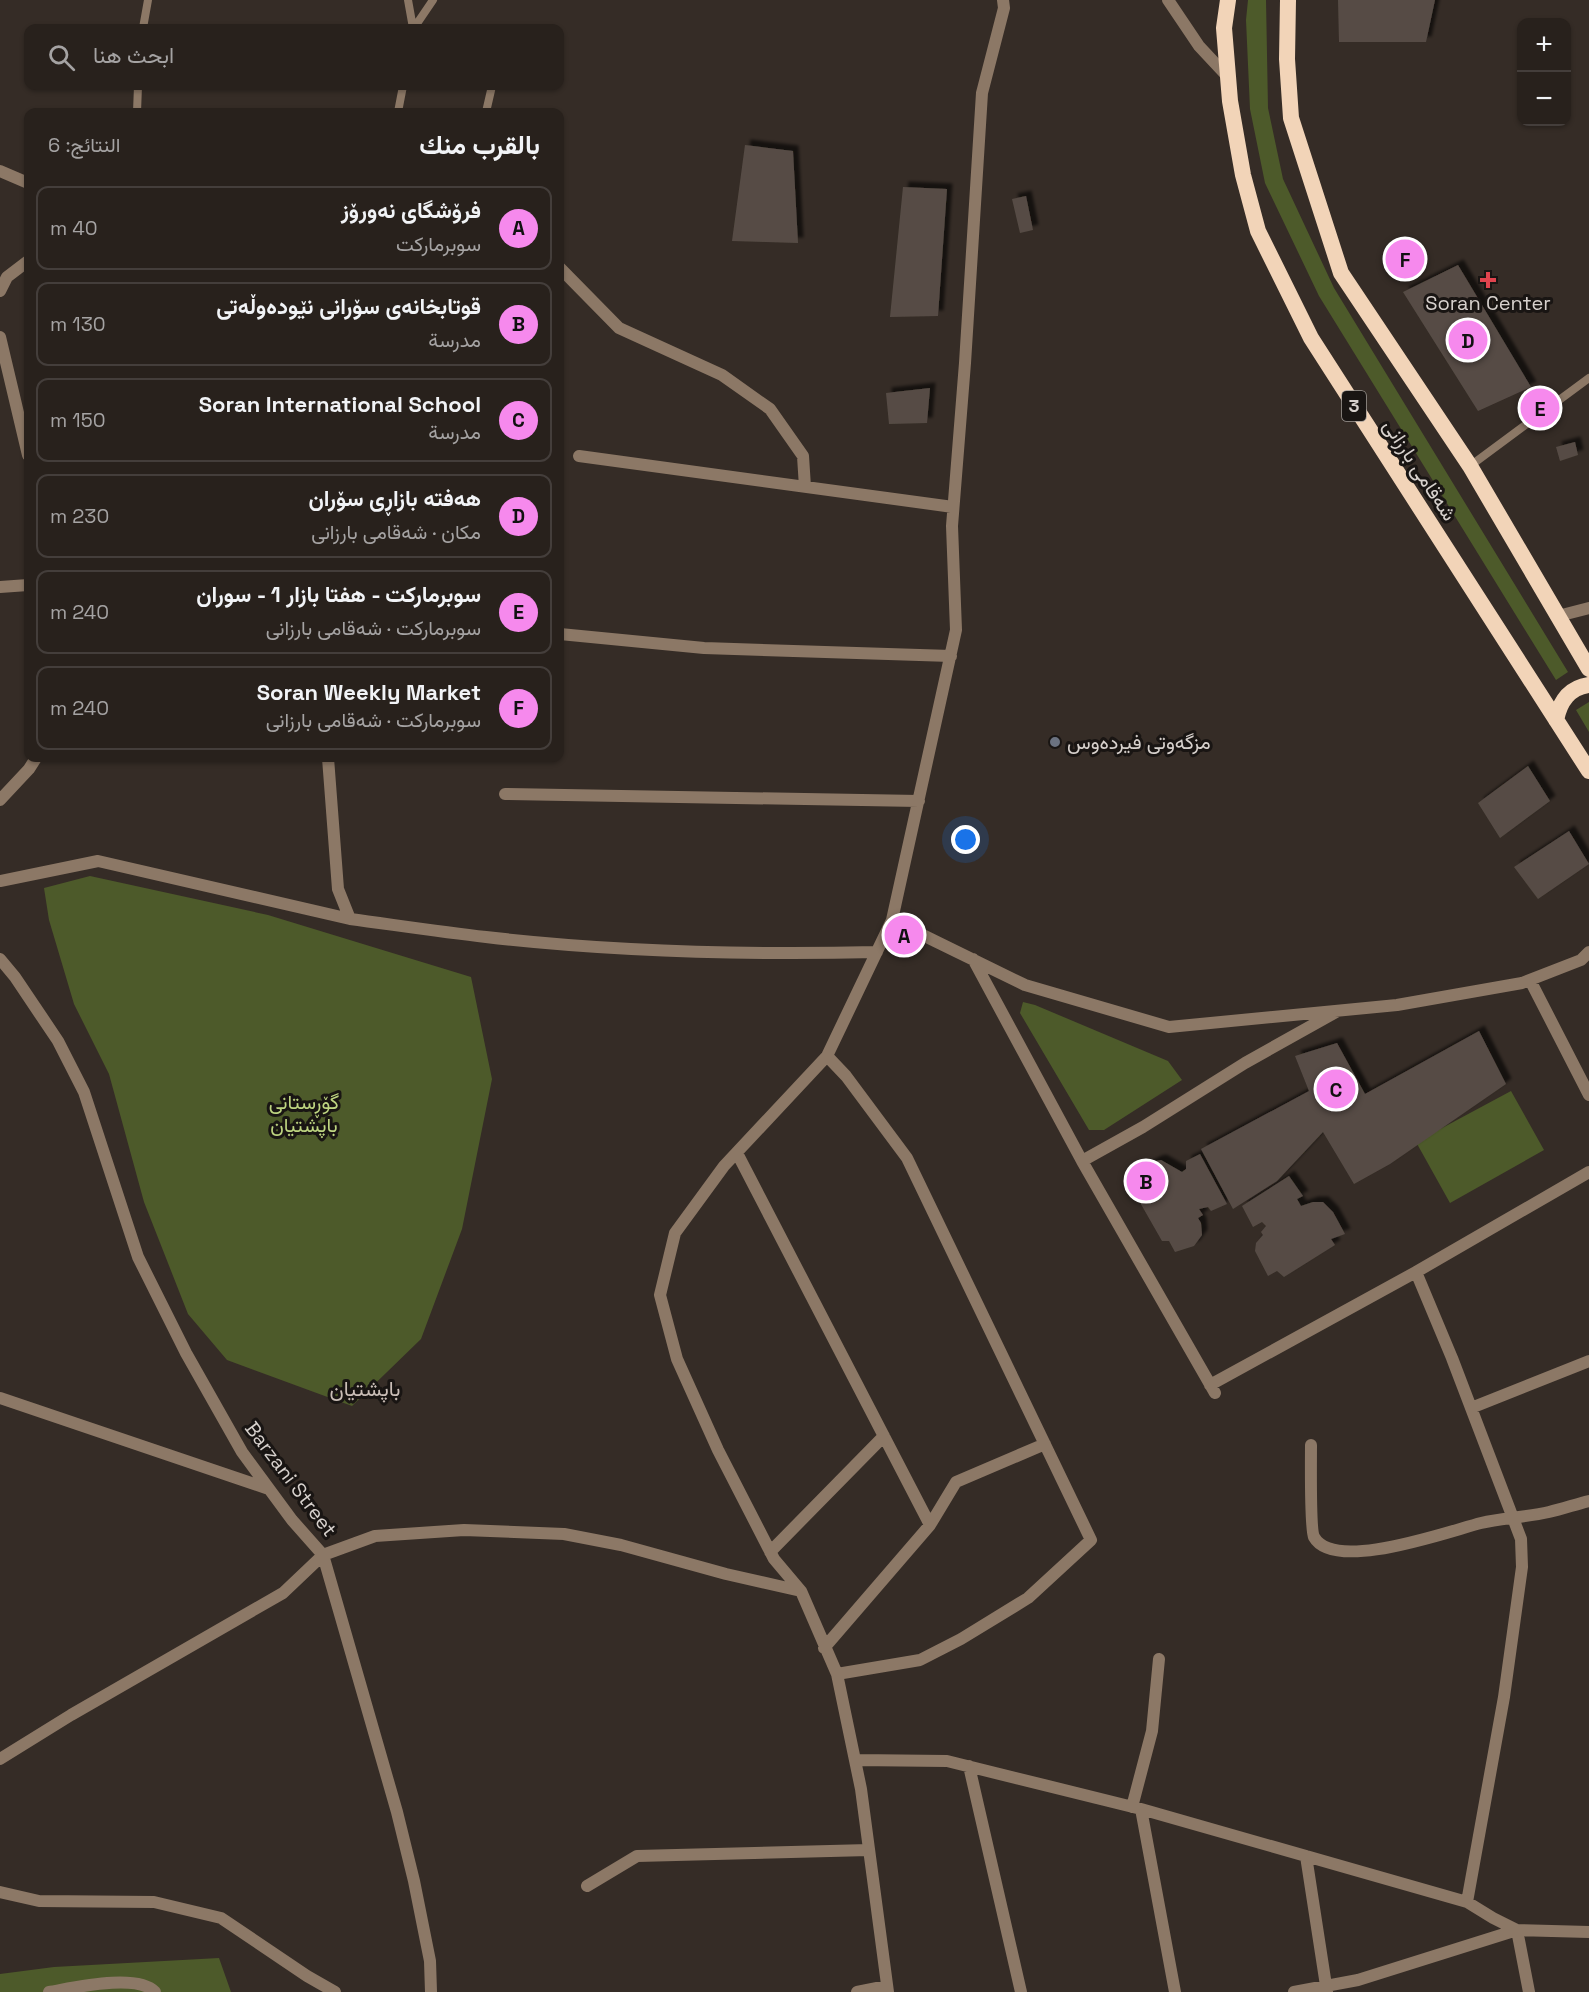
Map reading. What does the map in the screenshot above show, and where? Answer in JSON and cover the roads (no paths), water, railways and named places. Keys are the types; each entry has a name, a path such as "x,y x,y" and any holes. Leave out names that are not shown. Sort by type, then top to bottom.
{"highway":[{"name":"شەقامی بارزانی","path":"1227,0 1224,28 1227,76 1243,175 1258,231 1311,338 1589,771"},
{"path":"1288,0 1287,59 1291,118 1341,273 1470,466 1589,669"},
{"path":"1556,720 1558,708 1565,697 1575,689 1589,685"}],"street":[{"path":"857,1992 888,1989 861,1789 837,1674 801,1591 774,1559 717,1450 677,1359 660,1295 675,1233 724,1166 827,1056 892,920 956,630 952,526 982,93 1004,8 1003,0"},
{"path":"1168,0 1199,46 1227,76"},
{"path":"0,171 24,181"},
{"path":"0,291 7,276 24,264"},
{"path":"564,272 619,328 722,375 770,409 803,456 805,487"},
{"path":"0,337 24,437"},
{"path":"579,456 953,507"},
{"path":"0,587 24,585"},
{"path":"1558,616 1589,608"},
{"path":"564,634 704,648 951,656"},
{"path":"0,800 33,762"},
{"path":"328,762 338,889 350,919"},
{"path":"505,794 919,801"},
{"path":"0,881 98,861 350,919 488,937 639,949 777,954 877,952"},
{"path":"892,920 1024,985 1169,1027 1397,1005 1530,980 1581,960 1589,952"},
{"name":"Barzani Street","path":"0,959 15,977 58,1041 84,1092 138,1257 186,1353 242,1452 292,1520 323,1555 397,1812 430,1961 431,1992"},
{"path":"973,959 1082,1161 1212,1389 1589,1172"},
{"path":"1530,980 1589,1095"},
{"path":"1082,1161 1143,1127 1245,1063 1340,1010"},
{"path":"827,1056 846,1076 907,1158 1091,1540 1028,1598 961,1639 920,1660 837,1674"},
{"path":"736,1153 930,1525"},
{"path":"1416,1272 1521,1539 1522,1567 1504,1697 1467,1902"},
{"path":"1471,1408 1589,1361"},
{"path":"0,1398 270,1490"},
{"path":"770,1552 884,1436"},
{"path":"824,1648 930,1525 956,1482 1045,1443"},
{"path":"1311,1445 1313,1535 1324,1547 1345,1551 1375,1549 1430,1539 1480,1524 1551,1512 1589,1501"},
{"path":"0,1759 71,1715 283,1593 323,1555 375,1536 464,1530 564,1534 621,1545 726,1575 801,1591"},
{"path":"1159,1659 1152,1731 1136,1808 1175,1992"},
{"path":"855,1760 947,1761 1136,1808 1467,1902 1517,1930"},
{"path":"969,1766 1021,1992"},
{"path":"587,1886 638,1856 869,1850"},
{"path":"1306,1856 1326,1989"},
{"path":"0,1892 39,1901 154,1902 221,1918 306,1976 335,1992"},
{"path":"1517,1930 1529,1992"},
{"path":"1294,1992 1326,1989 1517,1930 1589,1932"},
{"path":"49,1992 99,1984 127,1983 151,1987 155,1992"}],"lane":[{"path":"144,24 148,0"},
{"path":"408,0 413,24"},
{"path":"417,24 433,0"},
{"path":"137,108 138,90"},
{"path":"399,108 403,90"},
{"path":"487,108 491,90"},
{"path":"1470,466 1589,378"}],"place":[{"name":"Soran Weekly Market","path":"1405,259"},
{"name":"Soran Center","path":"1488,280"},
{"name":"هەفتە بازاڕی سۆران","path":"1468,340"},
{"name":"سوبرماركت - هفتا بازار 1 - سوران","path":"1540,408"},
{"name":"مزگەوتی فیردەوس","path":"1055,742"},
{"name":"فرۆشگای نەورۆز","path":"904,935"},
{"name":"Soran International School","path":"1336,1089"},
{"name":"قوتابخانەی سۆرانی نێودەوڵەتی","path":"1146,1181"}],"district":[{"name":"باپشتیان","path":"365,1389"}],"park label":[{"name":"گۆڕستانی باپشتیان","path":"304,1114"}]}
